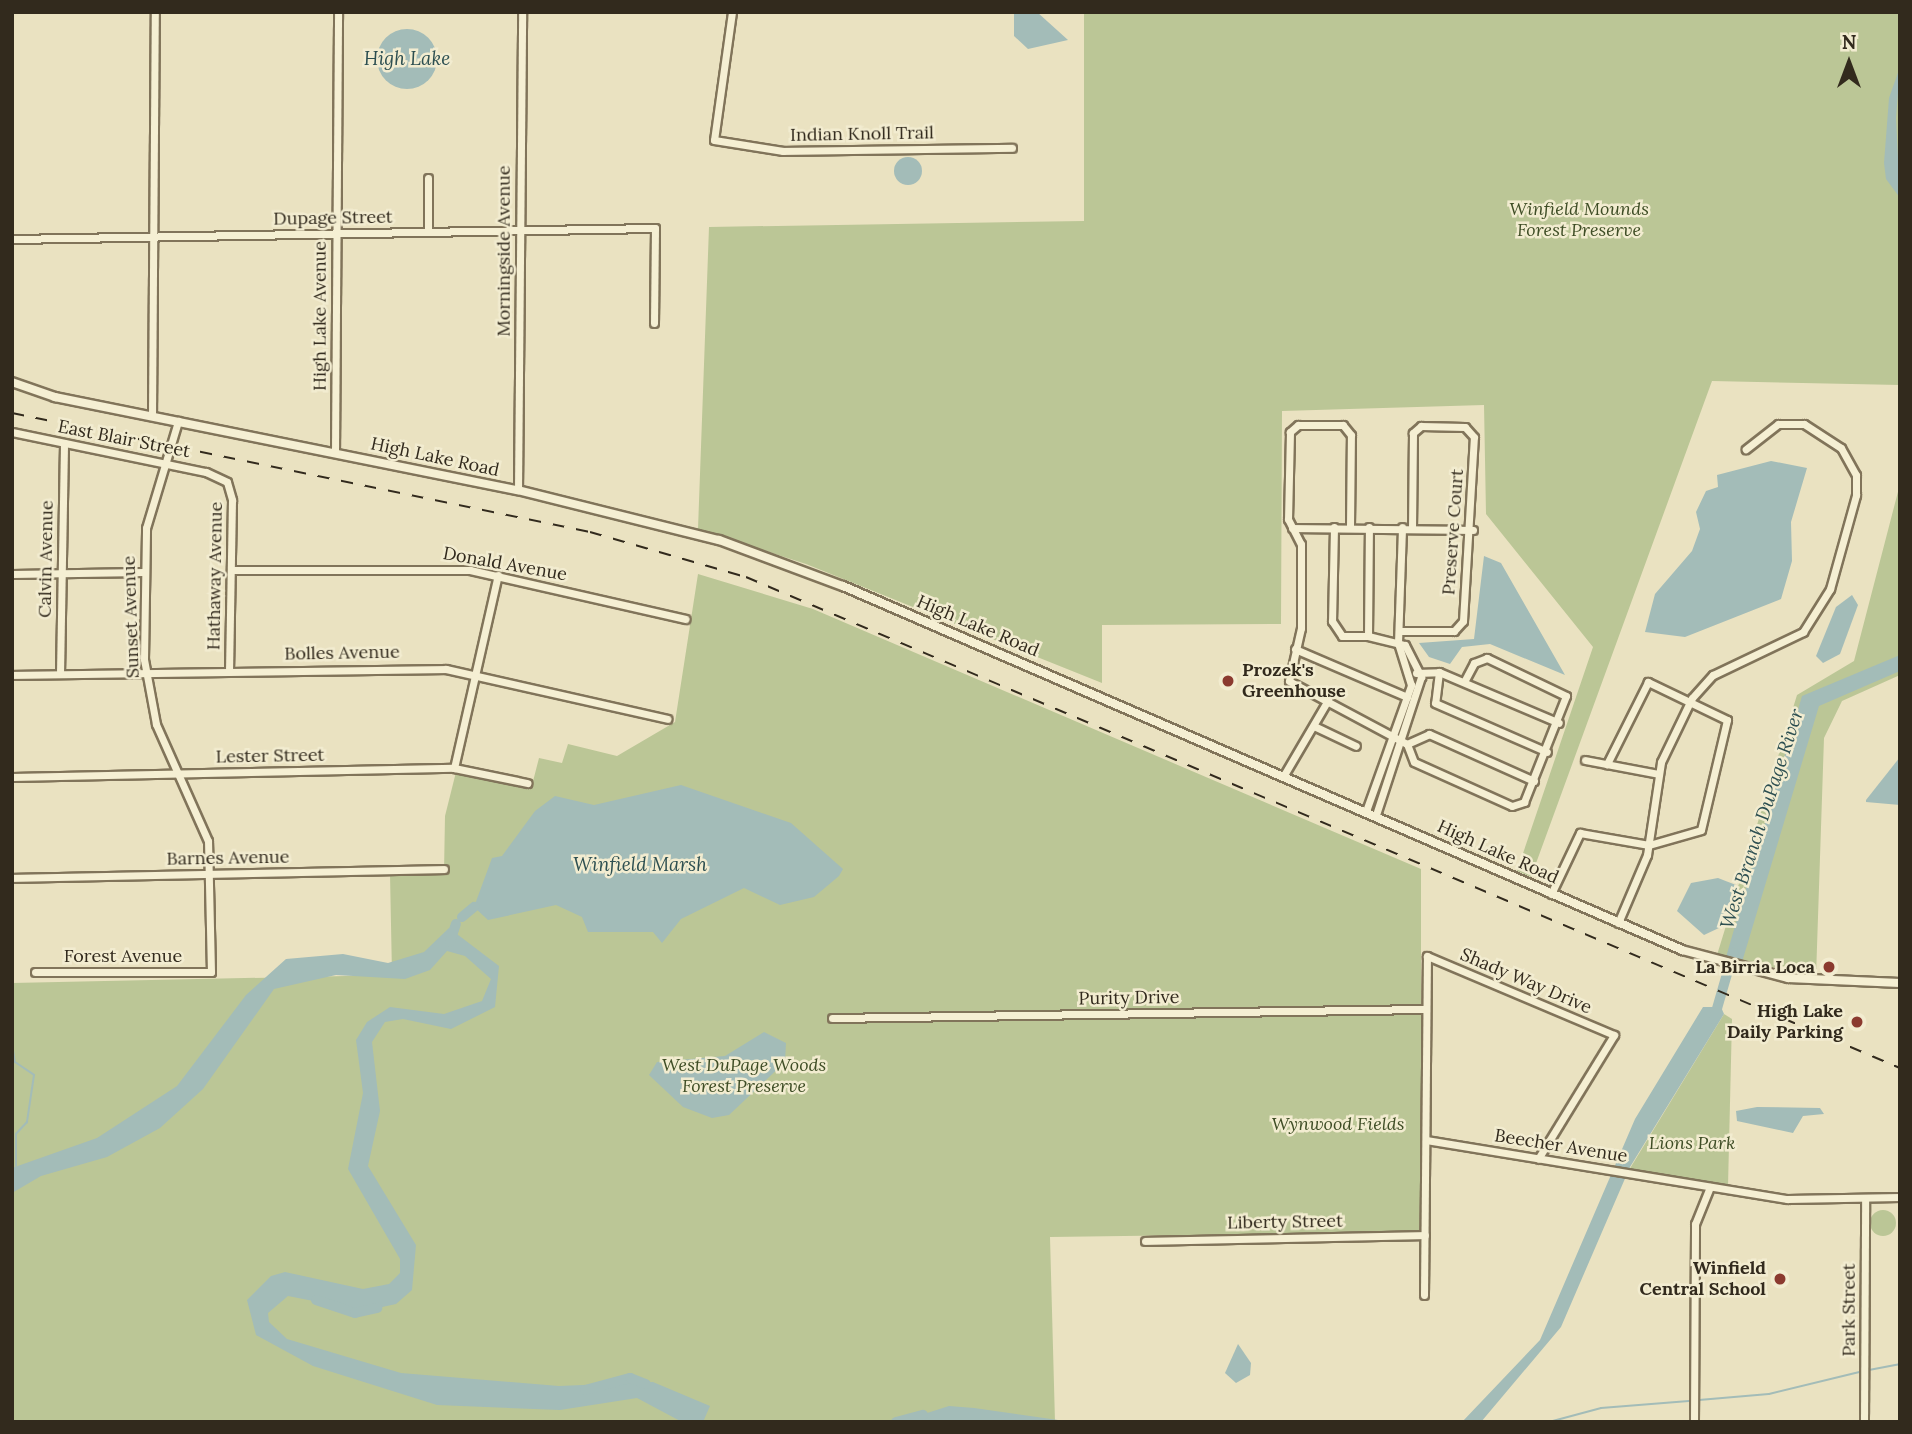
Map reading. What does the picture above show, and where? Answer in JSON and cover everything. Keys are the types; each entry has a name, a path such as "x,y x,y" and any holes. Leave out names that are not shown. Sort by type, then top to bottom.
{"street":[{"path":"152,416 155,12"},
{"name":"High Lake Avenue","path":"335,453 338,12"},
{"name":"Morningside Avenue","path":"518,490 522,12"},
{"name":"Indian Knoll Trail","path":"732,12 714,140 783,151 1012,148"},
{"path":"428,178 428,232"},
{"name":"Dupage Street","path":"12,239 655,228 654,323"},
{"name":"High Lake Road","path":"12,382 152,416 518,490 672,526 775,559 1284,775 1618,923 1724,965 1810,981 1900,982"},
{"name":"Sunset Avenue","path":"178,421 148,516 144,572 146,673 156,724 204,824 211,875 211,972"},
{"path":"1618,923 1649,845 1659,774 1692,698 1713,675 1803,632 1830,589 1856,495 1855,470 1840,447 1804,424 1778,424 1746,449"},
{"path":"1349,526 1351,435 1343,425 1298,425 1290,432 1292,528 1301,544 1301,628 1289,681 1367,718 1394,739 1407,744 1429,734 1534,781"},
{"name":"Preserve Court","path":"1402,631 1454,631 1463,621 1464,541 1473,530 1474,437 1465,427 1421,426 1413,433 1412,527"},
{"name":"East Blair Street","path":"12,432 166,464 227,482"},
{"name":"Calvin Avenue","path":"60,674 64,443"},
{"name":"Hathaway Avenue","path":"227,482 231,570 229,671"},
{"path":"1292,528 1349,526 1473,530"},
{"path":"1334,527 1332,621 1342,636 1368,636 1398,643 1420,672"},
{"path":"1368,636 1369,527"},
{"path":"1376,815 1412,674 1398,643 1402,631 1402,527"},
{"name":"Donald Avenue","path":"231,570 421,566 498,575 686,619"},
{"path":"12,573 144,572"},
{"path":"454,768 498,575"},
{"path":"1295,649 1407,697"},
{"path":"1407,744 1414,762 1512,806 1524,802 1567,704 1564,693 1491,659 1474,663 1464,682"},
{"name":"Bolles Avenue","path":"12,675 419,668 475,674 667,719"},
{"path":"1366,811 1420,672"},
{"path":"1412,674 1439,672 1559,723"},
{"path":"1439,672 1435,703 1547,752"},
{"path":"1551,894 1580,833 1649,845 1701,830 1728,725 1723,715 1692,698 1656,682 1642,685 1607,764"},
{"path":"1284,775 1316,727 1328,700"},
{"path":"1316,727 1356,746"},
{"path":"1585,760 1659,774"},
{"name":"Lester Street","path":"12,777 454,768 527,783"},
{"name":"Barnes Avenue","path":"12,878 444,869"},
{"name":"Shady Way Drive","path":"1426,1009 1427,956 1614,1035 1538,1159"},
{"name":"Forest Avenue","path":"35,972 211,972"},
{"path":"1424,1295 1426,1009"},
{"name":"Purity Drive","path":"832,1018 1426,1009"},
{"name":"Beecher Avenue","path":"1426,1140 1787,1199 1900,1197"},
{"path":"1694,1422 1695,1224 1710,1187"},
{"name":"Park Street","path":"1864,1422 1865,1198"},
{"name":"Liberty Street","path":"1145,1241 1425,1235"}],"green space":[{"name":"Winfield Mounds Forest Preserve","path":"1084,12 1900,12 1900,385 1712,381 1531,877 1517,871 1593,647 1486,514 1484,405 1282,411 1281,624 1102,625 1102,683 806,564 698,529 709,227 1084,221"},
{"path":"1900,484 1900,675 1842,701 1824,738 1816,977 1717,955 1797,695 1854,661"},
{"name":"West DuPage Woods Forest Preserve","path":"698,574 813,609 1421,869 1421,1232 1050,1237 1055,1422 12,1422 12,983 392,975 390,874 444,872 445,816 456,772 531,789 539,758 562,763 568,744 617,756 675,722"},
{"name":"Lions Park","path":"1724,1014 1732,1019 1728,1186 1629,1170"},
{"path":"1883,1210 1892,1214 1896,1223 1892,1232 1883,1236 1874,1232 1870,1223 1874,1214"}],"water":[{"path":"1014,12 1037,12 1068,40 1028,49 1014,36"},
{"name":"High Lake","path":"401,29 413,29 432,42 437,59 435,71 424,84 413,89 401,89 382,76 377,65 377,53 390,34"},
{"path":"1900,67 1896,118 1900,198 1886,179 1884,163 1889,98"},
{"path":"908,157 918,161 922,171 918,181 908,185 898,181 894,171 898,161"},
{"path":"1771,461 1807,468 1791,522 1792,561 1781,599 1685,637 1645,632 1655,594 1692,551 1700,529 1696,512 1706,491 1718,487 1717,475"},
{"path":"1484,556 1501,563 1565,675 1490,644 1462,647 1450,664 1429,657 1419,643 1474,639"},
{"path":"1852,595 1858,605 1840,654 1823,663 1816,656 1836,607"},
{"path":"1900,655 1900,671 1819,706 1742,962 1726,957 1802,696"},
{"path":"1900,757 1900,805 1866,802 1866,800"},
{"name":"Winfield Marsh","path":"681,785 791,823 843,869 839,876 814,897 780,905 744,888 681,919 662,943 653,932 588,932 582,917 556,905 488,920 474,907 492,858 502,856 535,811 555,796 594,805"},
{"path":"1718,878 1736,885 1734,897 1721,927 1704,935 1677,911 1691,883"},
{"path":"449,928 499,966 495,1007 451,1029 403,1019 385,1022 372,1042 380,1111 368,1166 416,1245 412,1290 396,1304 364,1311 288,1296 268,1313 269,1322 287,1339 401,1373 559,1386 653,1382 710,1406 703,1422 682,1422 637,1398 560,1410 437,1405 313,1366 256,1335 247,1300 271,1276 285,1272 363,1289 389,1284 400,1273 400,1259 348,1169 363,1093 356,1040 367,1022 390,1007 444,1014 482,1001 491,979 465,956 447,951 430,970 405,979 336,975 274,989 203,1089 160,1128 107,1157 41,1176 12,1193 12,1168 97,1138 177,1086 246,995 286,959 343,954 388,963 424,952"},
{"path":"1703,1007 1721,1007 1724,1014 1630,1167 1561,1327 1481,1422 1462,1422 1540,1340 1635,1119"},
{"path":"764,1032 786,1043 785,1062 729,1115 712,1118 683,1107 649,1075 657,1062 725,1056"},
{"path":"1757,1107 1820,1108 1824,1114 1803,1116 1793,1133 1737,1121 1736,1111"},
{"path":"1238,1344 1251,1363 1250,1375 1236,1383 1225,1373"},
{"path":"949,1406 974,1408 1072,1422 899,1422"}],"waterway":[{"path":"462,917 474,907"},
{"path":"450,942 456,924"},
{"name":"West Branch DuPage River","path":"1714,1019 1733,953"},
{"path":"12,1044 15,1062 34,1075 27,1122 16,1134 16,1166"},
{"name":"West Branch DuPage River","path":"316,1300 355,1313 377,1308"},
{"path":"1869,1370 1900,1364"},
{"path":"1699,1400 1769,1394 1859,1372"},
{"name":"West Branch DuPage River","path":"585,1390 630,1378 646,1384"},
{"path":"1549,1422 1601,1408 1689,1401"},
{"path":"896,1422 923,1415"}],"railway":[{"path":"12,413 590,532 746,577 1900,1068"}],"place":[{"name":"Prozek's Greenhouse","path":"1228,681"},
{"name":"La Birria Loca","path":"1829,967"},
{"name":"High Lake Daily Parking","path":"1857,1022"},
{"name":"Winfield Central School","path":"1780,1279"}],"park label":[{"name":"Wynwood Fields","path":"1338,1124"}]}
